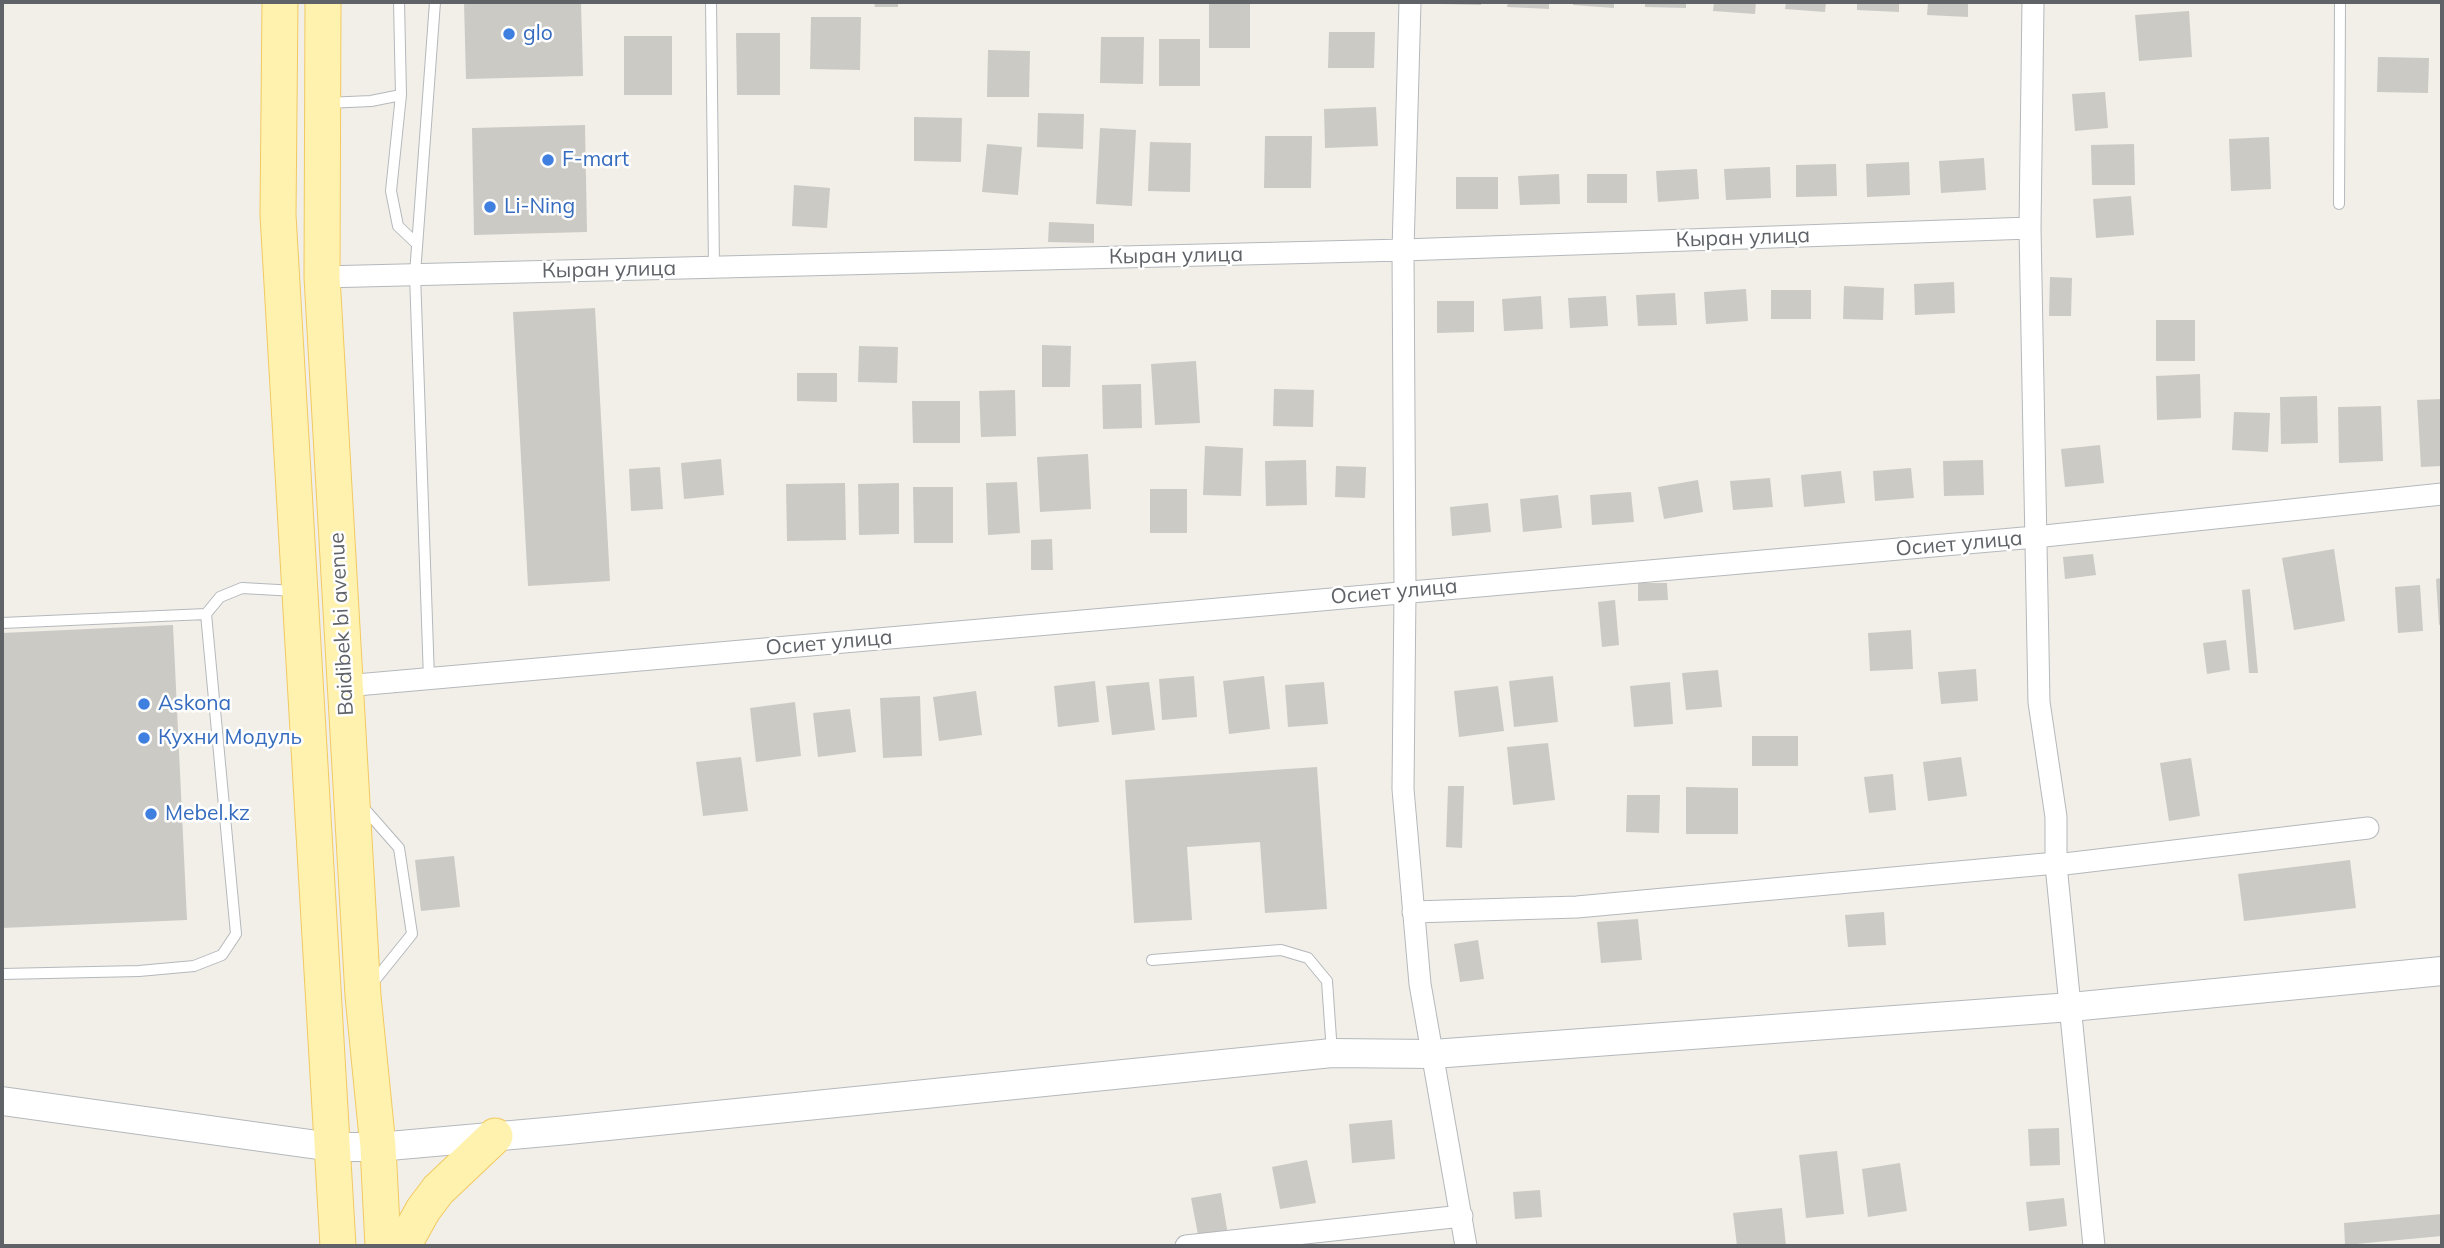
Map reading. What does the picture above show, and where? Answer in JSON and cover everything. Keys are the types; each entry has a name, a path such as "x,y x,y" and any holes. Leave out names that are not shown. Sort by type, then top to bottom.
{"main road":[{"name":"Baidibek bi avenue","path":"280,2 278,215 338,1246"},
{"name":"Baidibek bi avenue","path":"323,2 323,277 363,996 378,1146 383,1246"},
{"path":"403,1246 423,1210 438,1190 495,1136"}],"street":[{"path":"1410,2 1403,250 1403,789 1420,984 1466,1246"},
{"path":"2033,2 2030,228 2039,702 2056,817 2056,864 2094,1246"},
{"name":"Кыран улица","path":"323,277 1403,250 2030,228"},
{"name":"Осиет улица","path":"345,686 2035,537 2442,494"},
{"path":"1413,912 1577,907 2056,864 2368,828"},
{"path":"2,1101 332,1147 378,1146 1332,1053 1433,1054 2071,1006 2442,971"},
{"path":"1186,1246 1462,1216"}],"lane":[{"path":"399,2 401,95 391,191 398,226 417,244"},
{"path":"429,679 415,274 435,2"},
{"path":"711,2 714,267"},
{"path":"2339,204 2340,2"},
{"path":"323,103 371,101 401,95"},
{"path":"2,974 139,971 194,965 222,955 236,934 206,614 220,597 242,588 300,591"},
{"path":"2,623 206,614"},
{"path":"352,794 399,848 412,934 363,996"},
{"path":"1152,960 1282,950 1308,958 1327,981 1332,1053"}],"building":[{"path":"464,2 581,2 583,76 466,79"},
{"path":"874,2 898,2 898,7 875,7"},
{"path":"1209,2 1250,2 1250,48 1209,48"},
{"path":"1481,2 1481,5 1442,4"},
{"path":"1508,2 1549,2 1549,9 1507,7"},
{"path":"1573,2 1614,2 1614,8 1573,5"},
{"path":"1645,2 1686,2 1686,8 1645,7"},
{"path":"1714,2 1756,2 1755,14 1713,11"},
{"path":"1786,2 1826,2 1825,12 1785,9"},
{"path":"1857,2 1899,2 1899,12 1857,10"},
{"path":"1928,2 1968,2 1968,17 1927,15"},
{"path":"2189,11 2192,57 2139,61 2135,15"},
{"path":"811,17 861,17 860,70 810,69"},
{"path":"1329,32 1375,32 1374,68 1328,68"},
{"path":"736,33 780,33 780,95 737,95"},
{"path":"624,36 672,36 672,95 624,95"},
{"path":"1101,37 1144,37 1143,84 1100,83"},
{"path":"1159,39 1200,39 1200,86 1159,86"},
{"path":"988,50 1030,51 1029,97 987,97"},
{"path":"2378,57 2429,58 2428,93 2377,92"},
{"path":"2105,92 2108,128 2075,131 2072,94"},
{"path":"1376,107 1378,146 1325,148 1324,109"},
{"path":"1038,113 1084,114 1083,149 1037,147"},
{"path":"914,117 962,118 961,162 914,161"},
{"path":"585,125 587,232 474,235 472,128"},
{"path":"1100,128 1136,130 1132,206 1096,204"},
{"path":"1265,136 1312,136 1311,188 1264,188"},
{"path":"2269,137 2271,189 2231,191 2229,139"},
{"path":"1150,142 1191,143 1190,192 1148,191"},
{"path":"987,144 1022,147 1018,195 982,192"},
{"path":"2134,144 2135,185 2092,185 2091,145"},
{"path":"1984,158 1986,190 1941,193 1939,161"},
{"path":"1909,162 1910,195 1867,197 1866,164"},
{"path":"1836,164 1837,196 1796,197 1796,165"},
{"path":"1770,167 1771,198 1726,200 1724,169"},
{"path":"1697,169 1699,199 1658,202 1656,171"},
{"path":"1559,174 1560,204 1520,205 1518,176"},
{"path":"1587,174 1627,174 1627,203 1587,203"},
{"path":"1456,177 1498,177 1498,209 1456,209"},
{"path":"794,185 830,188 827,228 792,226"},
{"path":"2131,196 2134,235 2096,238 2093,199"},
{"path":"1049,222 1094,224 1094,243 1048,242"},
{"path":"2050,277 2072,278 2071,316 2049,316"},
{"path":"1954,282 1955,313 1915,315 1914,284"},
{"path":"1844,286 1884,288 1883,320 1843,319"},
{"path":"1746,289 1748,321 1706,324 1704,292"},
{"path":"1771,290 1811,290 1811,319 1771,319"},
{"path":"1675,293 1677,325 1638,326 1636,295"},
{"path":"1541,296 1543,329 1504,331 1502,299"},
{"path":"1606,296 1608,326 1570,328 1568,298"},
{"path":"1437,301 1474,301 1474,332 1437,333"},
{"path":"595,308 610,581 528,586 513,312"},
{"path":"2156,320 2195,320 2195,361 2156,361"},
{"path":"1042,345 1071,346 1070,387 1042,387"},
{"path":"859,346 898,347 897,383 858,382"},
{"path":"1196,361 1200,423 1155,425 1151,364"},
{"path":"797,373 837,373 837,402 797,401"},
{"path":"2200,374 2201,418 2157,420 2156,376"},
{"path":"1141,384 1142,428 1103,429 1102,385"},
{"path":"1274,389 1314,390 1313,427 1273,426"},
{"path":"1015,390 1016,436 981,437 979,391"},
{"path":"2317,396 2318,443 2281,444 2280,397"},
{"path":"2442,399 2442,466 2421,467 2417,400"},
{"path":"912,401 960,401 960,443 913,443"},
{"path":"2381,406 2383,461 2339,463 2338,407"},
{"path":"2234,412 2270,413 2268,452 2232,450"},
{"path":"2100,445 2104,483 2065,487 2061,449"},
{"path":"1205,446 1243,448 1241,496 1203,495"},
{"path":"1088,454 1091,509 1040,512 1037,457"},
{"path":"721,459 724,495 684,499 681,463"},
{"path":"1306,460 1307,505 1266,506 1265,461"},
{"path":"1983,460 1984,495 1944,496 1943,461"},
{"path":"1336,466 1366,467 1365,498 1335,497"},
{"path":"660,467 663,509 631,511 629,469"},
{"path":"1911,468 1914,498 1875,501 1873,471"},
{"path":"1841,471 1845,503 1804,507 1801,475"},
{"path":"1770,478 1773,507 1733,510 1730,481"},
{"path":"1698,480 1703,512 1664,519 1658,487"},
{"path":"1017,482 1020,533 988,535 986,483"},
{"path":"845,483 846,540 787,541 786,484"},
{"path":"899,483 899,534 859,535 858,484"},
{"path":"913,487 953,487 953,543 914,543"},
{"path":"1150,489 1187,489 1187,533 1150,533"},
{"path":"1631,492 1634,522 1592,525 1590,495"},
{"path":"1558,495 1562,528 1523,532 1520,499"},
{"path":"1488,503 1491,532 1452,536 1450,507"},
{"path":"1052,539 1053,570 1031,570 1031,540"},
{"path":"2334,549 2345,621 2294,630 2282,558"},
{"path":"2093,554 2096,575 2065,579 2063,557"},
{"path":"2442,578 2442,624 2439,625 2436,579"},
{"path":"1638,583 1667,583 1668,600 1638,601"},
{"path":"2420,585 2423,631 2398,633 2395,587"},
{"path":"2250,589 2258,673 2249,673 2242,590"},
{"path":"1615,600 1619,645 1602,647 1598,602"},
{"path":"173,625 187,920 2,928 2,633"},
{"path":"1911,630 1913,669 1870,671 1868,633"},
{"path":"2226,640 2230,670 2207,674 2203,643"},
{"path":"1976,669 1978,701 1941,704 1938,672"},
{"path":"1718,670 1722,707 1686,710 1682,673"},
{"path":"1194,676 1197,717 1162,720 1159,679"},
{"path":"1264,676 1270,729 1229,734 1223,681"},
{"path":"1553,676 1558,722 1514,727 1509,681"},
{"path":"1095,681 1099,722 1058,727 1054,686"},
{"path":"1149,682 1155,730 1112,735 1106,686"},
{"path":"1324,682 1328,724 1288,727 1285,685"},
{"path":"1670,682 1673,724 1634,727 1630,686"},
{"path":"1498,686 1504,731 1459,737 1454,691"},
{"path":"976,691 982,735 939,741 933,697"},
{"path":"920,696 922,756 883,758 880,698"},
{"path":"795,702 801,756 756,762 750,708"},
{"path":"850,709 856,752 818,757 813,713"},
{"path":"1752,736 1798,736 1798,766 1752,766"},
{"path":"1548,743 1555,800 1513,805 1507,747"},
{"path":"741,757 748,811 703,816 696,762"},
{"path":"1961,757 1967,796 1928,801 1923,762"},
{"path":"2191,758 2200,816 2169,821 2160,763"},
{"path":"1317,767 1327,909 1265,913 1260,842 1187,847 1192,920 1134,923 1125,780"},
{"path":"1893,774 1896,810 1869,813 1864,777"},
{"path":"1448,786 1464,786 1462,848 1446,847"},
{"path":"1686,787 1738,788 1738,834 1686,834"},
{"path":"1627,795 1660,795 1659,833 1626,832"},
{"path":"454,856 460,907 421,911 415,860"},
{"path":"2350,860 2356,908 2244,921 2238,874"},
{"path":"1884,912 1886,945 1848,947 1845,915"},
{"path":"1638,919 1642,960 1601,963 1597,922"},
{"path":"1478,940 1484,979 1460,982 1454,944"},
{"path":"1392,1120 1395,1159 1352,1163 1349,1124"},
{"path":"2059,1128 2060,1165 2030,1166 2028,1129"},
{"path":"1837,1151 1844,1214 1806,1218 1799,1155"},
{"path":"1307,1160 1316,1203 1280,1209 1272,1167"},
{"path":"1900,1163 1907,1211 1868,1217 1862,1169"},
{"path":"1540,1190 1542,1217 1515,1219 1513,1192"},
{"path":"1221,1193 1228,1235 1199,1240 1191,1198"},
{"path":"2064,1198 2067,1226 2029,1231 2026,1202"},
{"path":"1782,1208 1786,1246 1737,1246 1733,1213"},
{"path":"2442,1214 2442,1236 2345,1245 2344,1223"}],"place":[{"name":"glo","path":"509,34"},
{"name":"F-mart","path":"548,160"},
{"name":"Li-Ning","path":"490,207"},
{"name":"Askona","path":"144,704"},
{"name":"Кухни Модуль","path":"144,738"},
{"name":"Mebel.kz","path":"151,814"}]}
